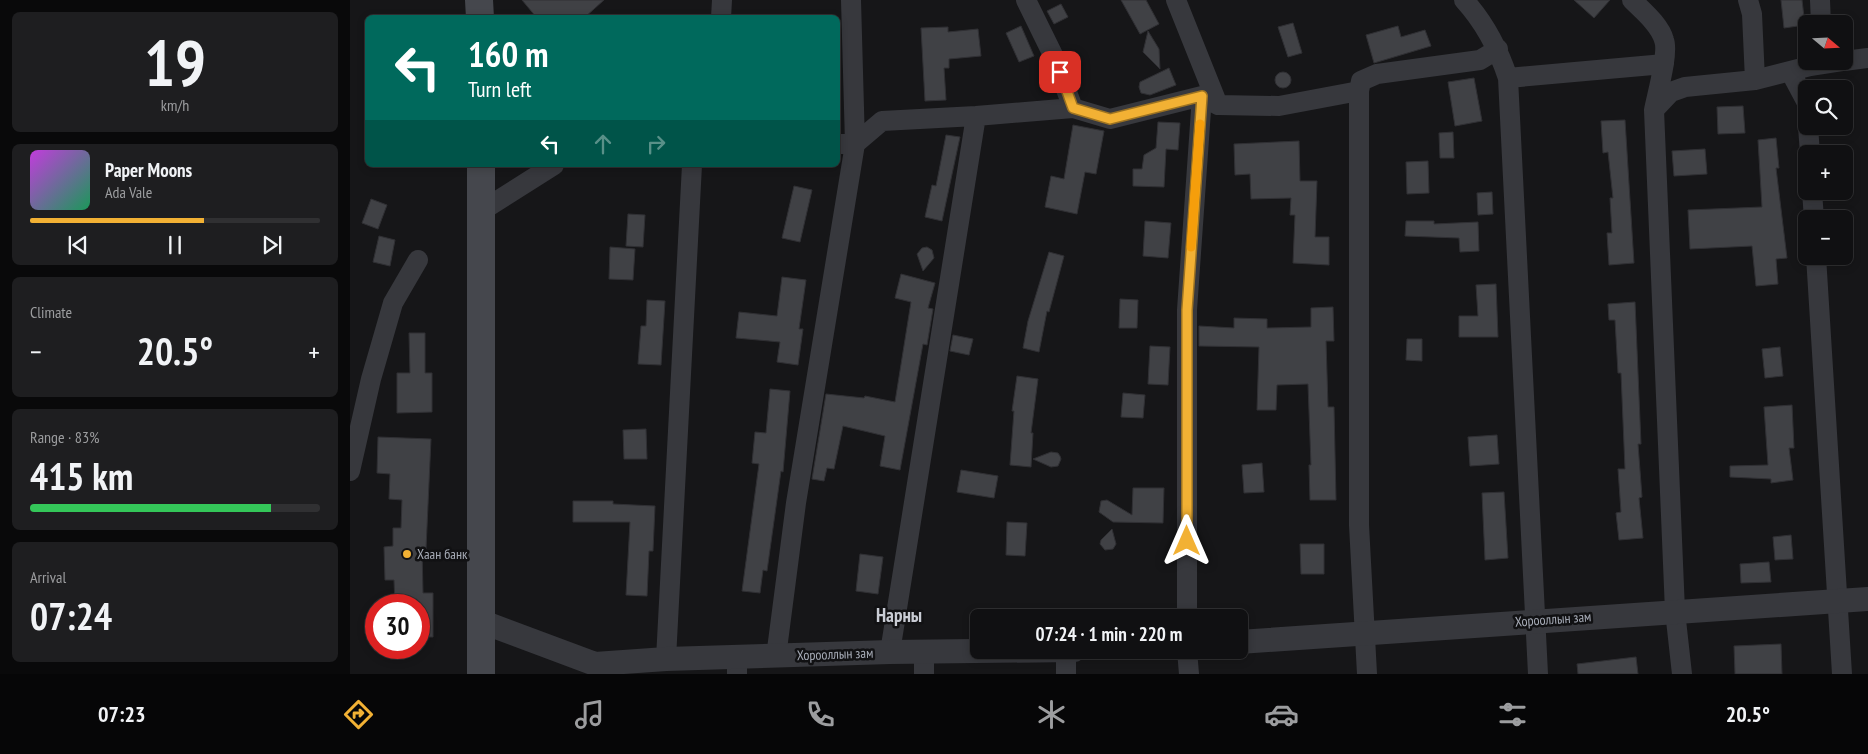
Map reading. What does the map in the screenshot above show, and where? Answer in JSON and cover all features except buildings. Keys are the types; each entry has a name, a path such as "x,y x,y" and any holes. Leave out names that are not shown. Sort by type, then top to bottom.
{"main road":[{"path":"479,0 480,15"},
{"path":"481,167 483,210 481,674"}],"street":[{"path":"721,15 722,0"},
{"path":"776,657 846,144 851,0"},
{"path":"1026,0 1053,55 1073,108"},
{"path":"1176,0 1210,101 1187,310 1187,609"},
{"path":"1464,0 1479,16 1498,50 1508,78 1533,621 1538,674"},
{"path":"1632,0 1648,16 1665,40 1664,64 1654,110 1675,611 1682,674"},
{"path":"1748,0 1752,14 1755,80"},
{"path":"1820,0 1821,15"},
{"path":"1367,674 1359,525 1359,91 1362,81 1377,74 1480,60 1498,50"},
{"path":"1853,60 1868,58"},
{"path":"1508,78 1664,64"},
{"path":"1654,110 1671,92 1685,88 1755,80 1798,69"},
{"path":"1790,71 1798,86"},
{"path":"846,144 882,121 1073,108 1110,119 1210,101 1279,106 1359,91"},
{"path":"890,652 976,116"},
{"path":"483,210 551,167"},
{"path":"666,659 692,167"},
{"path":"350,471 371,380 393,303 418,260"},
{"path":"1817,265 1842,674"},
{"name":"Хорооллын зам","path":"1248,641 1868,599"},
{"name":"Хорооллын зам","path":"480,621 589,669 666,659 737,666 776,657 890,652 924,663 970,659"},
{"path":"1066,659 1066,674"},
{"path":"1187,659 1188,674"}],"slow traffic":[{"path":"1191,247 1200,124"}],"place":[{"name":"Хаан банк","path":"407,554"}],"district":[{"name":"Нарны","path":"899,615"}],"route":[{"path":"1060,72 1073,108 1110,119 1202,96 1187,310 1187,541"}]}
